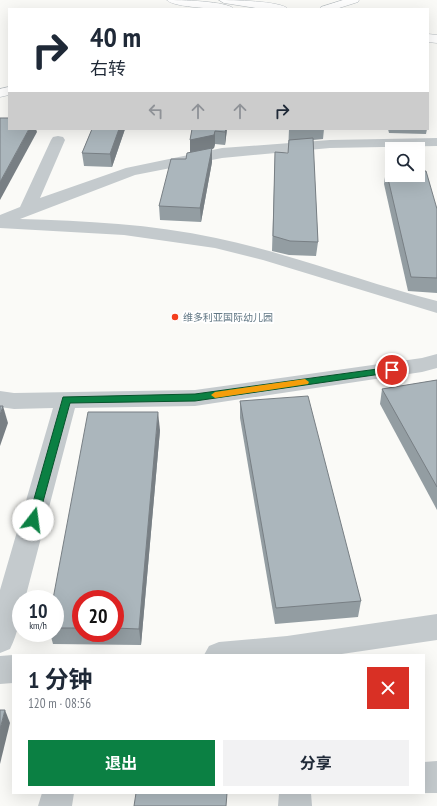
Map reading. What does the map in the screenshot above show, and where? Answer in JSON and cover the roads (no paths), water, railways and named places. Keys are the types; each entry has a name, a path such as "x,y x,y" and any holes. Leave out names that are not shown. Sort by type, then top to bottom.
{"main road":[{"path":"172,0 223,8"},
{"path":"224,0 276,8"},
{"path":"329,8 354,0"}],"street":[{"path":"27,210 58,140"},
{"path":"0,222 27,210 131,171 222,153 330,144 437,142"},
{"path":"0,222 93,227 187,238 244,249 394,297 437,307"},
{"path":"0,399 66,400 195,398 422,365 437,361"},
{"path":"0,640 66,400"},
{"path":"242,654 287,652 437,627"},
{"path":"0,670 12,669"},
{"path":"425,778 437,777"},
{"path":"55,806 58,794"},
{"path":"295,794 295,806"}],"place":[{"name":"维多利亚国际幼儿园","path":"175,317"}]}
